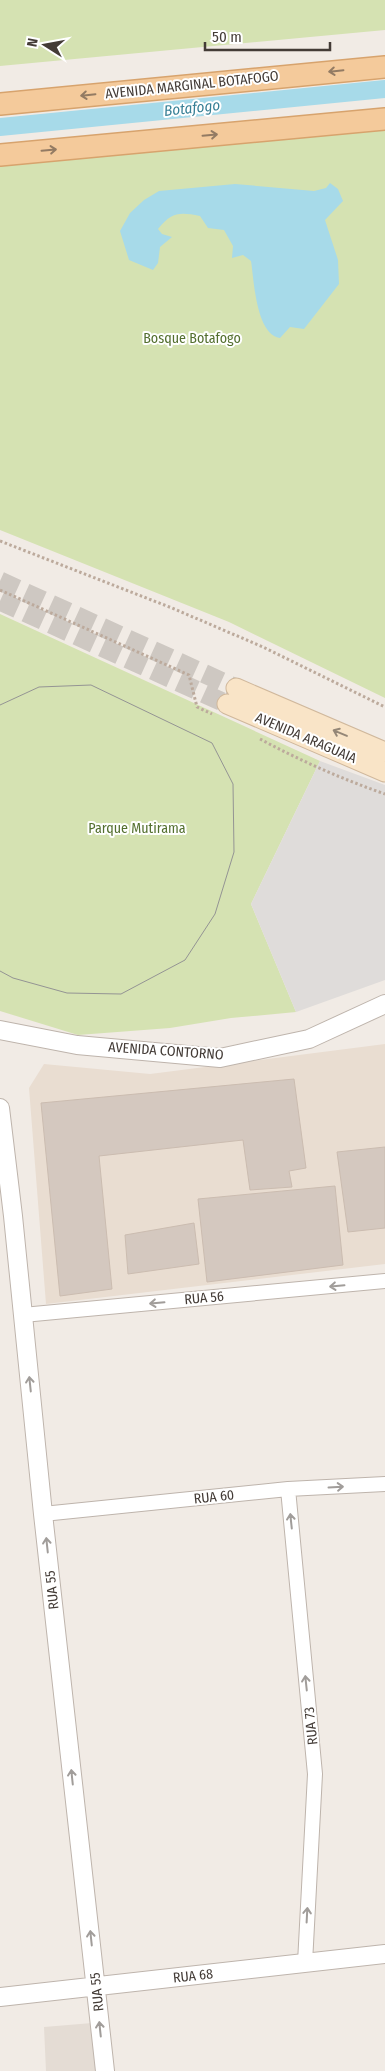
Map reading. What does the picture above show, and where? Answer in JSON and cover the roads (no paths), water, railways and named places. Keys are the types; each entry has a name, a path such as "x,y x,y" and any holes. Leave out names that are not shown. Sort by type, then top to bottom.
{"main road":[{"name":"AVENIDA MARGINAL BOTAFOGO","path":"0,104 385,67"},
{"path":"0,155 385,119"},
{"name":"AVENIDA ARAGUAIA","path":"236,688 385,752"},
{"name":"AVENIDA ARAGUAIA","path":"223,711 385,772"}],"street":[{"name":"AVENIDA CONTORNO","path":"1,1036 140,1052 182,1053 220,1058 309,1039 385,1004"},
{"name":"RUA 55","path":"0,1108 7,1217 23,1316 105,2071"},
{"name":"RUA 56","path":"23,1316 385,1281"},
{"name":"RUA 60","path":"43,1514 288,1489 385,1484"},
{"name":"RUA 73","path":"288,1489 315,1774 305,1963"},
{"name":"RUA 68","path":"0,1997 385,1954"}],"water":[{"path":"330,183 338,189 343,201 325,220 338,260 339,284 304,329 290,327 280,338 272,335 261,317 255,293 251,261 243,255 232,258 233,246 224,230 208,228 200,216 181,214 172,216 158,229 162,234 172,237 160,247 158,263 153,270 129,260 120,231 130,213 144,200 159,191 235,184 314,191 326,188"}],"waterway":[{"name":"Botafogo","path":"0,127 385,89"}],"tunnel":[{"path":"0,581 236,688"},
{"path":"0,601 227,704"}],"tram line":[{"path":"0,705 39,687 91,685 212,743 233,784 234,852 215,914 185,960 121,994 67,993 13,978 0,971"}],"park label":[{"name":"Bosque Botafogo","path":"192,338"},
{"name":"Parque Mutirama","path":"137,828"}]}
